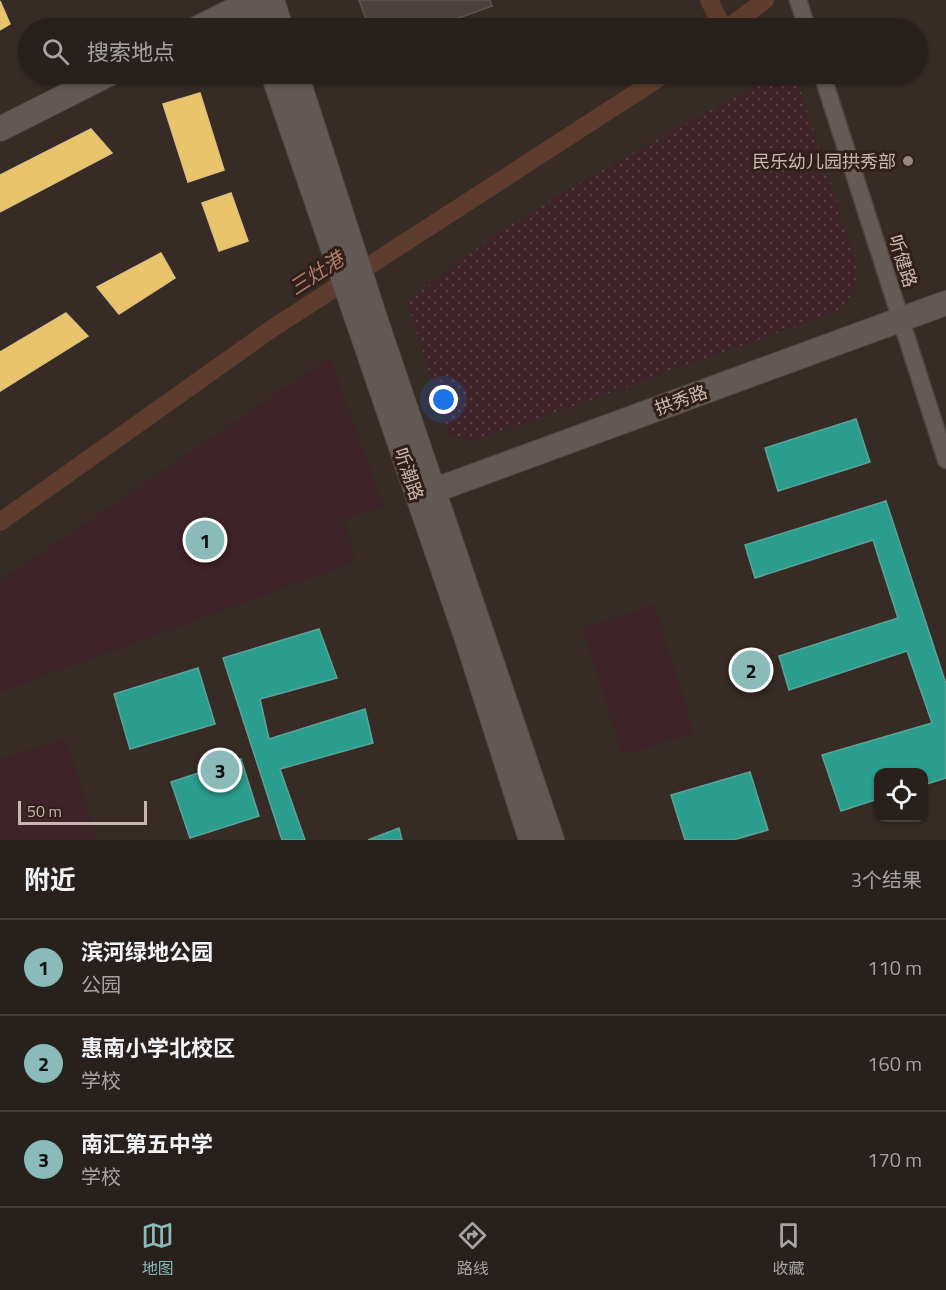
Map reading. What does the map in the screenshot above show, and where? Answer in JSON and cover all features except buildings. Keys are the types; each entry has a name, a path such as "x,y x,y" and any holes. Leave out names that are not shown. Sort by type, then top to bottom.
{"main road":[{"path":"219,18 256,1"},
{"path":"256,1 257,18"},
{"path":"256,1 272,18"},
{"path":"0,129 89,84"},
{"name":"听潮路","path":"277,84 334,221"},
{"name":"听潮路","path":"299,84 334,221 368,323 426,494 552,840"},
{"name":"拱秀路","path":"426,494 946,303"},
{"name":"听潮路","path":"426,494 467,639 531,840"}],"street":[{"path":"798,0 804,18"},
{"name":"听健路","path":"825,84 946,460"}],"shaded area":[{"path":"759,84 798,84 857,263 855,288 842,310 509,429 474,440 450,437 407,302 500,231 598,172"},
{"path":"330,357 384,507 344,518 355,562 0,692 0,581"},
{"path":"655,605 694,733 622,755 583,628"},
{"path":"66,739 98,840 0,840 0,759"}],"waterway":[{"path":"709,0 718,18"},
{"name":"三灶港","path":"741,18 765,0"},
{"name":"三灶港","path":"0,522 270,330 650,84"}],"place":[{"name":"民乐幼儿园拱秀部","path":"908,161"},
{"name":"滨河绿地公园","path":"205,540"},
{"name":"惠南小学北校区","path":"751,670"},
{"name":"南汇第五中学","path":"220,770"}]}
